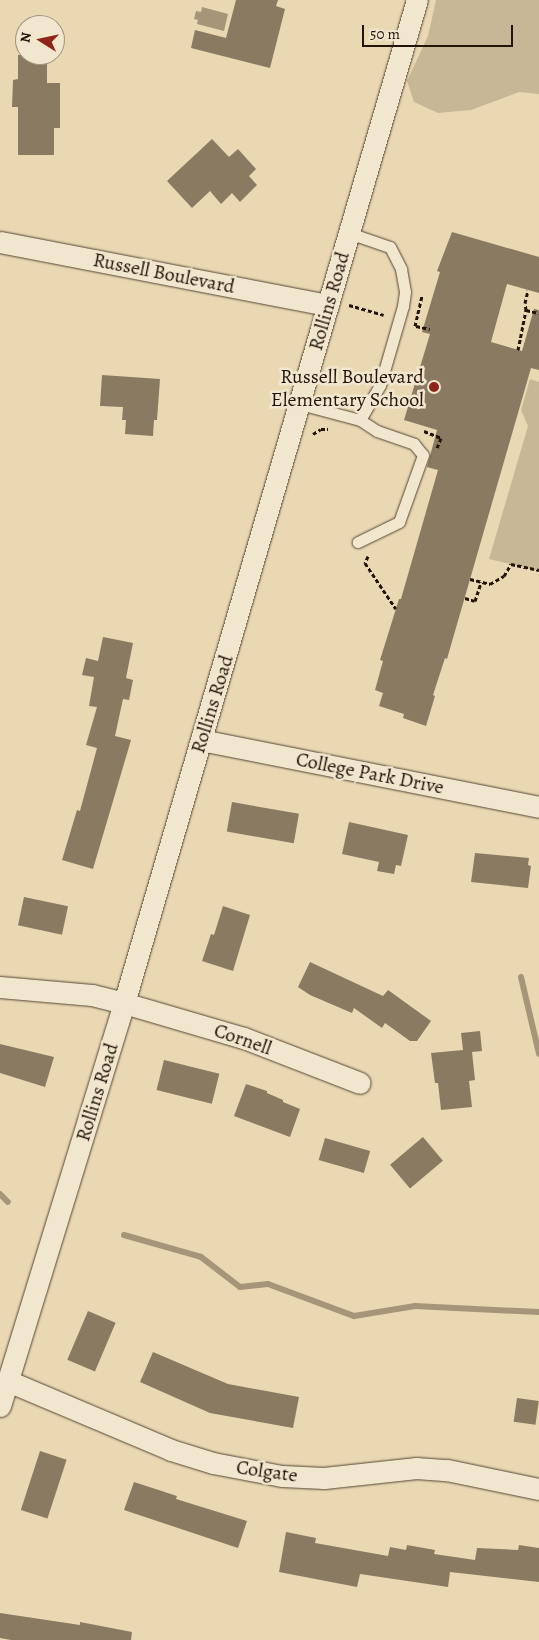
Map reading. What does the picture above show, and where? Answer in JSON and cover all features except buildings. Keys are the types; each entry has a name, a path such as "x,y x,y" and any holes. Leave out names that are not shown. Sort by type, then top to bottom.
{"street":[{"name":"Rollins Road","path":"0,1406 124,1003 417,0"},
{"name":"Russell Boulevard","path":"0,242 328,305"},
{"name":"College Park Drive","path":"202,740 539,807"},
{"name":"Cornell","path":"0,986 92,995 124,1003 244,1038 360,1083"},
{"name":"Colgate","path":"8,1381 171,1450 213,1463 282,1476 324,1478 416,1468 447,1470 539,1489"}],"lane":[{"path":"349,233 390,247 402,269 405,292 403,306 380,385 360,420"},
{"path":"300,404 360,420 377,430 414,444 423,455 399,522 358,542"}],"path":[{"path":"518,350 526,310 524,303 528,290"},
{"path":"349,304 385,315"},
{"path":"526,310 539,313"},
{"path":"416,326 430,330"},
{"path":"312,434 321,429 330,429"},
{"path":"470,579 490,584 498,580 511,564 539,570"},
{"path":"465,598 475,601 481,582"}],"shaded area":[{"path":"436,0 539,0 539,94 519,92 471,110 438,113 414,102 407,81 428,36"},
{"path":"202,7 228,14 224,31 197,24 198,20 194,19 196,11 201,12"},
{"path":"530,379 539,382 539,571 489,559 528,426 521,410"}],"waterway":[{"path":"521,977 539,1054"},
{"path":"0,1194 8,1202"},
{"path":"124,1235 201,1257 240,1287 268,1284 354,1316 415,1306 539,1312"}],"place":[{"name":"Russell Boulevard Elementary School","path":"434,387"}]}
